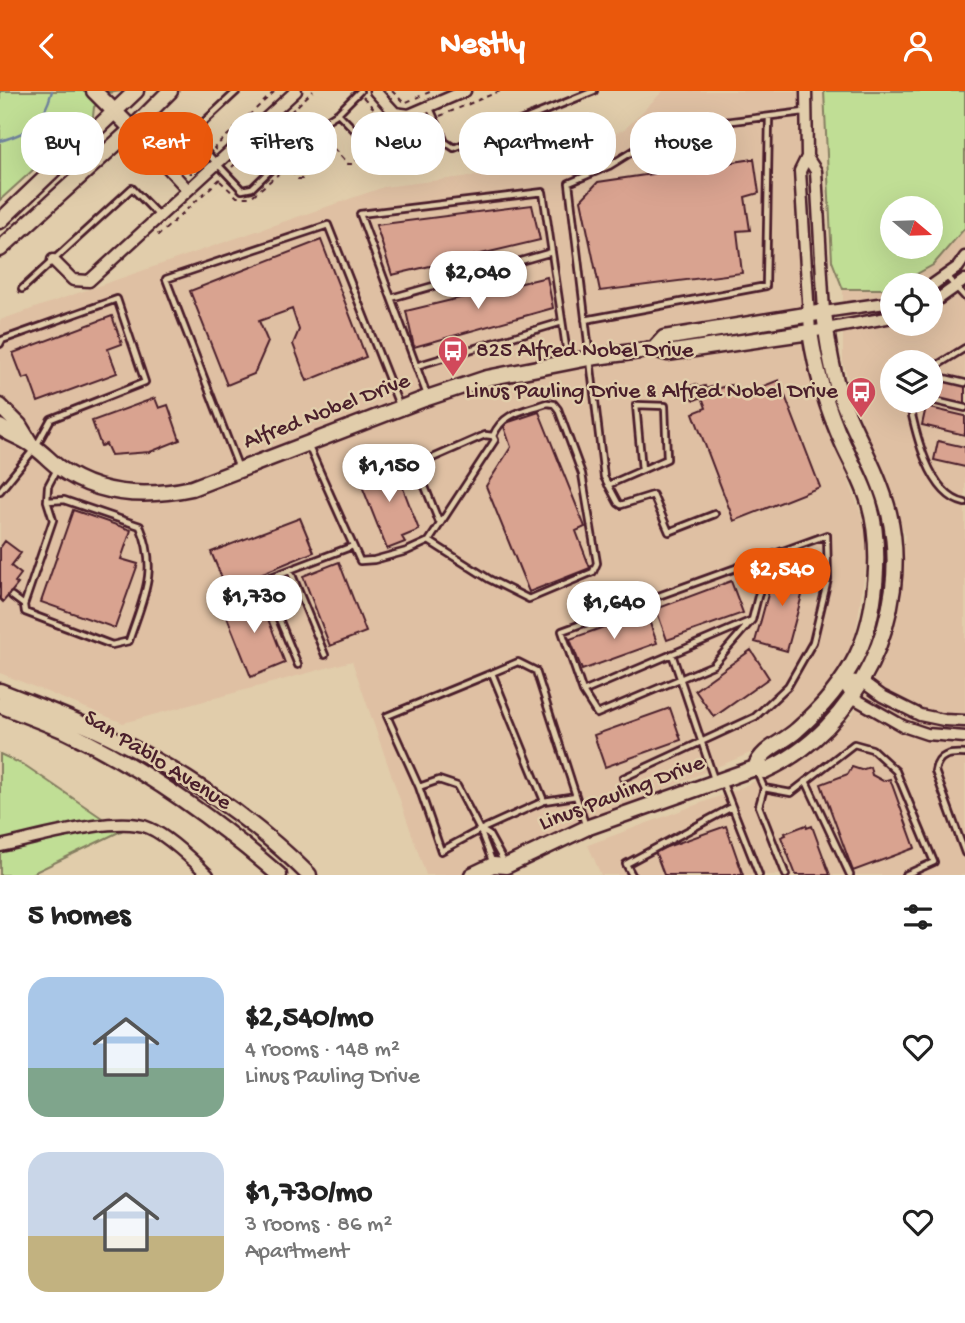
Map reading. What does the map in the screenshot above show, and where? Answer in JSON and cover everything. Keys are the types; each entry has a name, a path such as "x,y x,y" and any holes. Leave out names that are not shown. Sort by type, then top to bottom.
{"street":[{"path":"0,221 136,91"},
{"path":"149,112 170,91"},
{"path":"53,260 73,280 89,281 160,217 214,160 296,91"},
{"path":"375,91 395,113 401,115 409,115 465,91"},
{"name":"Linus Pauling Drive","path":"755,768 759,756 795,732 813,715 857,655 871,613 876,568 870,505 826,401 807,314 800,171 807,157 806,91"},
{"path":"97,94 118,115"},
{"path":"0,249 118,142"},
{"name":"Linus Pauling Drive","path":"472,875 501,869 586,828 755,768 764,771 796,753 826,726 863,682 889,610 894,567 892,531 886,503 873,467 842,400 826,329 816,171 807,157"},
{"path":"173,175 187,190"},
{"path":"943,278 961,270 965,257"},
{"path":"943,296 961,284"},
{"name":"Alfred Nobel Drive","path":"654,349 664,338 880,304"},
{"name":"Alfred Nobel Drive","path":"0,427 88,484 133,494 164,494 192,488 428,397 488,378 589,358 654,349 667,353 880,319"},
{"name":"Alfred Nobel Drive","path":"0,406 19,425 33,446"},
{"path":"842,679 863,682 902,708 920,715 965,721"},
{"path":"842,679 852,697 903,726 927,734 965,737"},
{"name":"San Pablo Avenue","path":"0,691 112,737 163,765 239,815 309,875"},
{"name":"San Pablo Avenue","path":"0,705 64,731 132,768 225,829 279,875"},
{"path":"0,846 107,824 128,824 149,828 208,875"}],"lane":[{"path":"227,174 190,135 237,91"},
{"path":"351,126 338,113 360,91"},
{"path":"429,106 445,142 454,148 594,91"},
{"path":"715,513 669,532 653,495 621,505 604,477 569,183 609,166 669,129 807,112"},
{"path":"585,320 766,286 769,117"},
{"path":"228,175 242,190 246,190 265,175"},
{"path":"22,289 132,188 160,217"},
{"path":"428,397 360,214 543,192 568,362"},
{"path":"240,470 166,279 328,225 400,408"},
{"path":"391,298 552,252"},
{"path":"946,276 961,284 965,297"},
{"path":"0,344 2,340 117,299 145,382 51,419 0,491"},
{"path":"416,366 562,322"},
{"path":"943,362 965,348"},
{"path":"943,378 965,383"},
{"path":"308,445 360,561 374,561 429,541 495,440 493,436 498,423 506,417 547,403 554,404 582,474 597,563 593,572 529,599 489,579 429,541"},
{"path":"943,403 965,408"},
{"path":"608,485 667,459 665,406 636,405 642,470"},
{"path":"911,413 914,430 939,487 959,502 965,503"},
{"path":"439,523 418,469 419,464 485,435 493,436"},
{"path":"47,501 64,501 140,526 145,537 150,570 129,641 112,645 25,612 24,605 53,520 47,501 48,486 58,467"},
{"path":"623,778 755,717 788,686 813,642 828,579 828,535 562,631 583,692 597,714 713,664 752,620 768,557"},
{"path":"213,599 353,546"},
{"path":"290,570 325,655"},
{"path":"262,580 298,665"},
{"path":"12,596 24,605"},
{"path":"583,692 752,620"},
{"path":"671,654 701,742 732,807 759,875"},
{"path":"576,796 544,801 480,830 441,852 419,787 387,716 518,662 536,671 576,796 586,828"},
{"path":"492,673 544,801"},
{"path":"764,787 791,793 854,744 872,749 896,771 934,862 905,875"},
{"path":"965,754 948,754 942,757 936,764 935,771 965,853"},
{"path":"755,768 764,787 759,806 786,875"},
{"path":"419,787 439,780 457,786 501,869"},
{"path":"806,781 850,875"},
{"path":"632,875 626,864 732,807"},
{"path":"480,830 489,835 501,869"}],"path":[{"path":"214,160 214,148 275,91"},
{"path":"393,91 404,103 432,91"},
{"path":"337,152 351,164"},
{"path":"219,180 237,197 251,197 257,195 278,175"}],"shaded area":[{"path":"663,91 799,91 805,361 870,539 854,643 819,701 755,751 460,875 426,875 352,661 123,723 0,673 0,320 384,187 479,175 616,175 616,133 630,124 630,175 736,175 736,112 642,112"},
{"path":"965,227 965,875 601,875 588,845 736,790 803,758 851,717 874,680 895,625 905,535 885,476 866,434 843,363 843,287 880,287 880,336 943,336 943,273 917,273 930,267 937,259 943,259 943,252"}],"green space":[{"path":"0,91 121,91 109,93 94,107 94,112 21,112 21,175 28,175 0,200"},
{"path":"824,91 965,91 965,228 943,253 943,196 880,196 880,259 938,259 919,273 880,273 880,289 843,289 832,261"},
{"path":"0,754 26,766 121,831 29,875 0,875"}],"building":[{"path":"754,159 759,193 745,197 750,230 737,231 742,273 600,291 581,200 598,182 645,175 736,175 736,162"},
{"path":"532,205 540,240 392,275 376,225"},
{"path":"321,240 366,357 307,381 293,344 299,330 292,309 259,321 268,342 254,374 227,385 190,291"},
{"path":"547,277 553,308 414,347 406,311"},
{"path":"112,316 122,344 108,349 117,373 38,402 29,377 23,379 13,353"},
{"path":"779,380 820,487 734,521 693,413 706,408 702,397 695,400 685,395 683,389 696,384 698,388 705,386 706,389 731,385 736,397"},
{"path":"943,381 965,385 965,405 943,400"},
{"path":"155,398 159,408 168,405 180,440 150,452 111,455 106,444 101,446 92,421"},
{"path":"943,411 965,416 965,435 922,425 925,413"},
{"path":"539,412 585,527 576,531 590,568 529,592 486,486 511,447 503,424"},
{"path":"938,441 965,447 965,467 934,460"},
{"path":"393,462 419,530 402,537 405,542 387,549 358,476"},
{"path":"73,510 131,530 121,559 138,564 115,628 41,602"},
{"path":"300,518 314,552 226,588 211,552"},
{"path":"5,541 21,553 11,566 21,574 15,582 18,584 3,602 0,599 0,548"},
{"path":"339,562 366,632 330,646 303,576"},
{"path":"776,565 808,573 787,651 755,642"},
{"path":"731,581 743,613 667,640 656,609"},
{"path":"258,593 285,663 251,677 223,607"},
{"path":"646,612 657,643 582,670 570,639"},
{"path":"751,650 769,678 714,717 695,690"},
{"path":"670,708 681,740 605,767 594,735"},
{"path":"852,767 861,770 870,767 872,775 883,781 890,779 915,848 853,871 821,784 848,774"},
{"path":"806,825 807,828 812,826 830,875 796,875 781,837"},
{"path":"726,826 743,875 664,875 655,851"}],"waterway":[{"path":"0,141 35,125 45,111 52,91"}],"place":[{"name":"825 Alfred Nobel Drive","path":"453,378"},
{"name":"Linus Pauling Drive & Alfred Nobel Drive","path":"861,419"}]}
